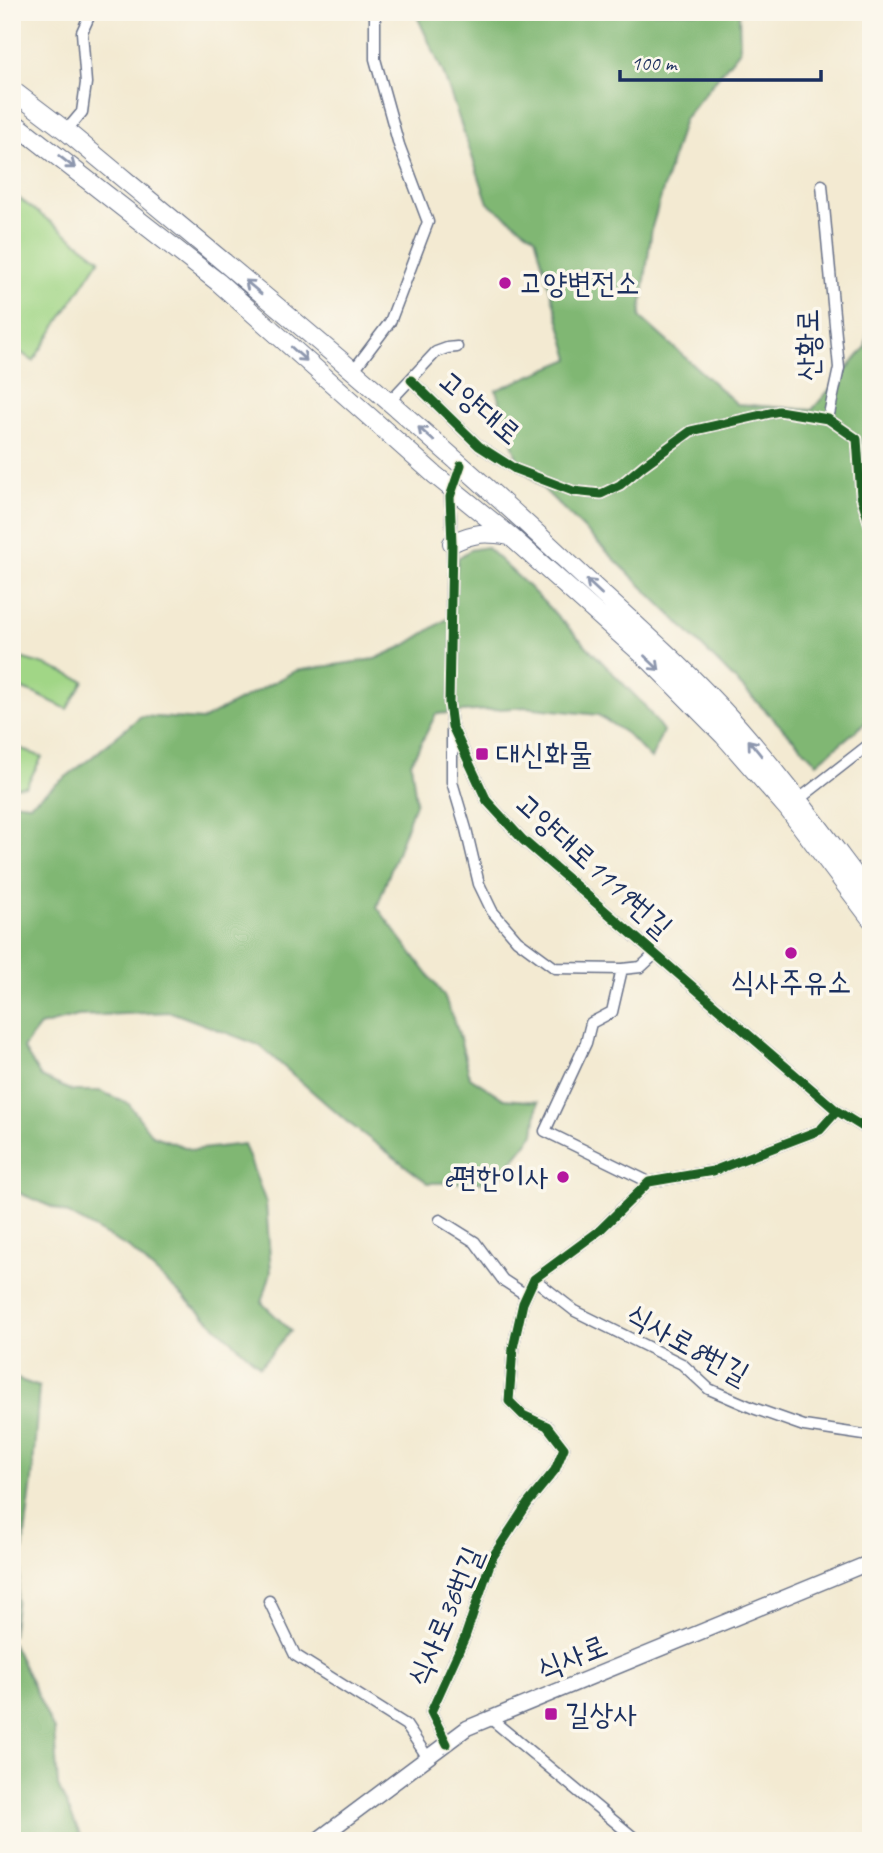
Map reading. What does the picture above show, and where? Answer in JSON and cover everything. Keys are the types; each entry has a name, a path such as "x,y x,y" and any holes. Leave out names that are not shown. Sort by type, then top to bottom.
{"main road":[{"name":"고양대로","path":"12,90 66,131 390,401 520,517 702,688 732,720 798,800 871,896"},
{"path":"12,121 218,282 650,661 724,736 788,809 871,919"},
{"path":"452,543 477,533 510,536"}],"street":[{"path":"66,131 82,112 86,83 82,32 91,12"},
{"path":"353,371 390,322 428,222 399,145 375,58 375,12"},
{"name":"산황로","path":"822,185 839,368 828,419 857,439 861,496 871,529"},
{"name":"고양대로","path":"390,401 436,352 457,347"},
{"name":"고양대로","path":"411,380 480,446 514,468 573,491 601,494 620,485 644,464 691,431 779,411 828,419"},
{"name":"고양대로1119번길","path":"461,465 450,497 452,543 449,703 452,726 452,782 479,884 492,911 517,940 555,968 641,967 655,954"},
{"name":"고양대로1119번길","path":"452,726 487,801 523,840 837,1111 871,1132"},
{"path":"798,800 871,743"},
{"path":"622,969 612,1012 591,1023 586,1043 545,1131 649,1182 713,1171 820,1130 837,1111"},
{"name":"식사로36번길","path":"447,1744 431,1712 465,1637 492,1558 528,1503 555,1470 564,1448 547,1426 523,1415 509,1401 513,1348 523,1303 534,1279 599,1231 649,1182"},
{"path":"440,1220 475,1242 503,1280 526,1295"},
{"name":"식사로8번길","path":"534,1279 575,1311 682,1364 709,1388 753,1408 804,1426 871,1436"},
{"name":"식사로","path":"316,1841 467,1728 871,1562"},
{"name":"식사로36번길","path":"269,1601 295,1655 406,1725 428,1758"},
{"path":"491,1719 638,1841"}],"green space":[{"path":"415,12 739,12 740,50 684,119 652,227 640,317 737,404 812,410 865,348 871,314 871,718 817,763 519,465 496,390 570,359 535,237 488,203 443,72"},
{"path":"12,193 100,259 33,361 12,346"},
{"path":"486,547 526,584 644,705 663,731 651,759 627,734 598,715 526,707 436,714 411,763 416,801 377,907 444,996 458,1031 470,1077 504,1099 538,1102 534,1134 496,1182 428,1183 346,1121 259,1045 171,1012 78,1016 40,1026 23,1048 41,1077 72,1091 100,1091 128,1103 152,1135 193,1150 244,1144 266,1203 271,1272 262,1303 291,1331 260,1366 129,1248 68,1214 12,1190 12,802 30,804 141,716 202,720 295,671 375,659 404,646 450,617 458,558 470,550"},
{"path":"17,657 84,681 67,709 12,685 12,671"},
{"path":"12,745 42,757 26,786 12,787"},
{"path":"12,1377 39,1387 32,1481 12,1636"},
{"path":"12,1642 54,1730 58,1786 83,1841 12,1841"}],"cycle path":[{"path":"411,380 479,446 515,469 573,491 601,494 620,485 691,431 779,411 828,419 857,439 861,496 871,529"},
{"path":"461,465 450,497 452,543 449,703 452,726 487,801 523,840 837,1111 871,1132"},
{"path":"447,1744 431,1712 465,1637 492,1558 528,1503 555,1470 564,1448 547,1426 523,1415 509,1401 513,1348 523,1303 534,1279 599,1231 649,1182 713,1171 820,1130 837,1111"}],"place":[{"name":"고양변전소","path":"505,283"},
{"name":"대신화물","path":"482,754"},
{"name":"식사주유소","path":"791,953"},
{"name":"e편한이사","path":"563,1177"},
{"name":"길상사","path":"551,1714"}]}
